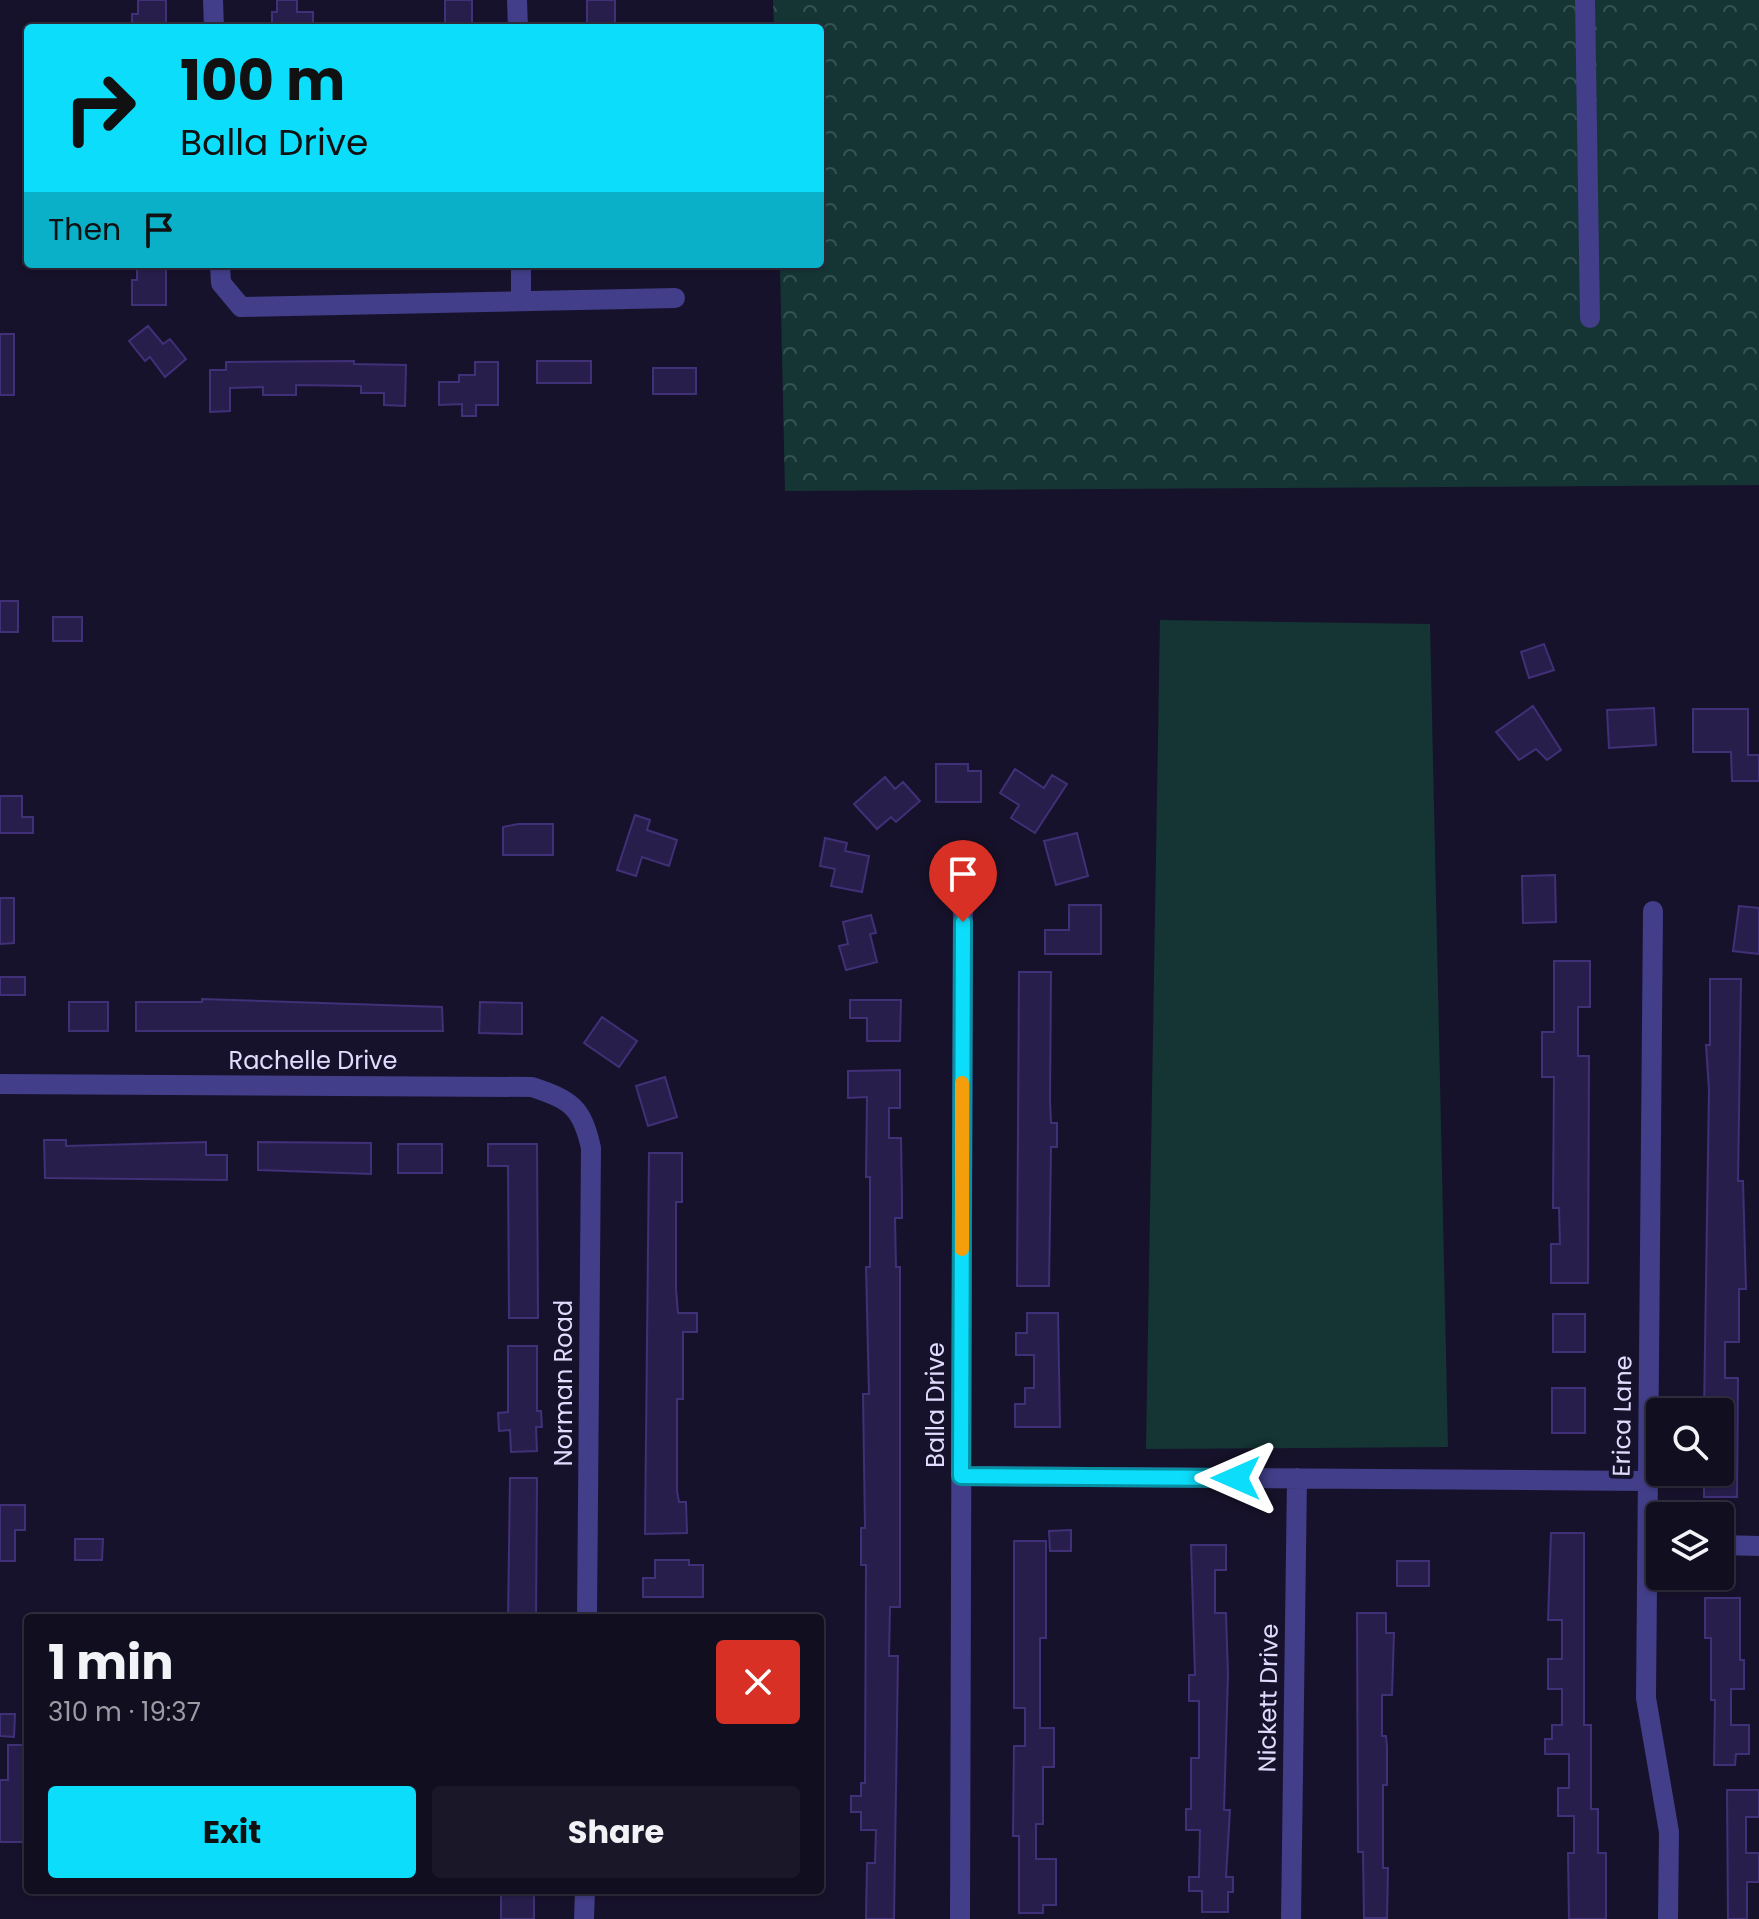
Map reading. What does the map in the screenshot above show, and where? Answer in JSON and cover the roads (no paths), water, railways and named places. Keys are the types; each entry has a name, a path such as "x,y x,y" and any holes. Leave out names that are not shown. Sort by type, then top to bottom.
{"street":[{"path":"213,0 214,24"},
{"path":"517,0 518,24"},
{"path":"1585,0 1590,318"},
{"path":"521,268 521,300"},
{"path":"220,273 241,307 675,298"},
{"name":"Balla Drive","path":"960,1919 963,892"},
{"name":"Erica Lane","path":"1649,1398 1653,911"},
{"name":"Rachelle Drive","path":"0,1084 532,1087 566,1099 585,1122 591,1148"},
{"name":"Norman Road","path":"587,1614 591,1148"},
{"path":"961,1476 1646,1481"},
{"name":"Nickett Drive","path":"1291,1919 1297,1478"},
{"path":"1734,1545 1759,1546"},
{"name":"Erica Lane","path":"1652,1590 1646,1698 1669,1832 1668,1919"},
{"path":"584,1919 585,1894"}]}
